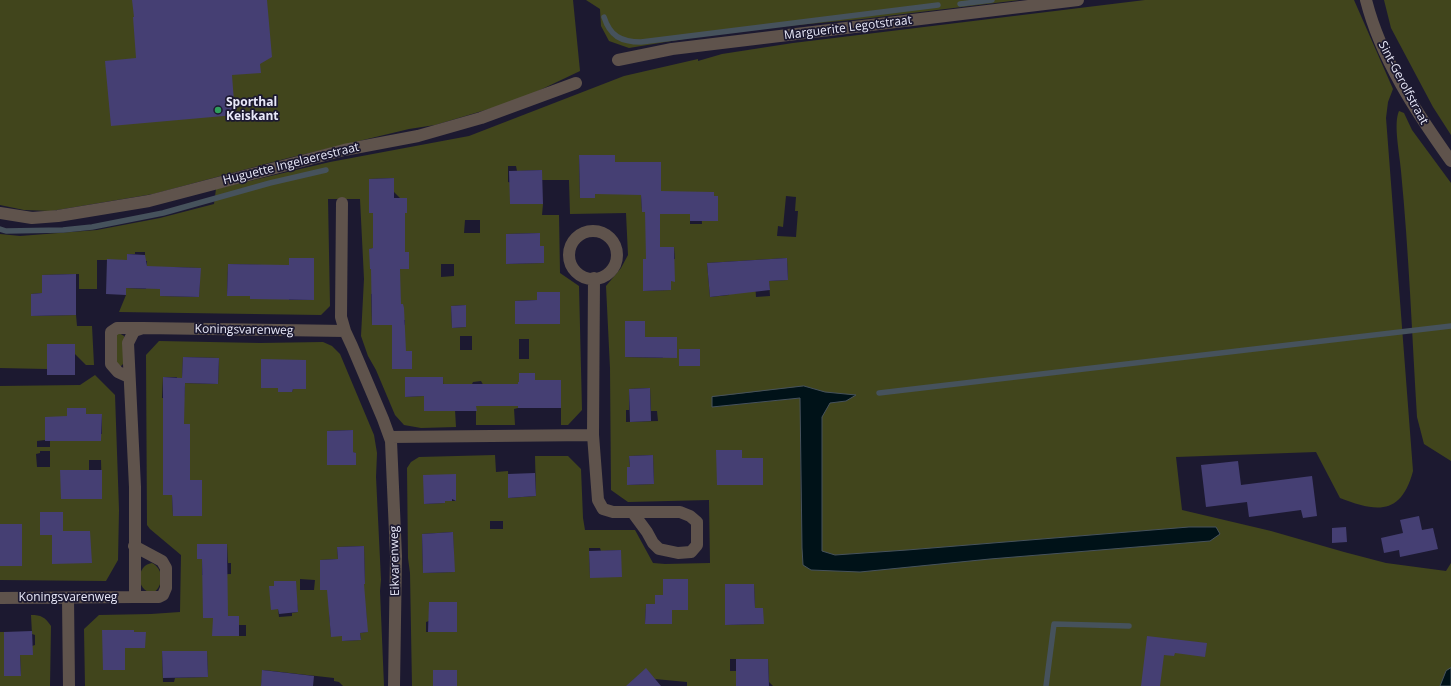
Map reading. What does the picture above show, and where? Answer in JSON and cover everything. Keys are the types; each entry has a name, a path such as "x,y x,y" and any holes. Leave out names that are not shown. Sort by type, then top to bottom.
{"street":[{"name":"Marguerite Legotstraat","path":"618,60 672,49 1078,0"},
{"name":"Sint-Gerolfstraat","path":"1366,0 1384,52 1423,122 1451,161"},
{"name":"Huguette Ingelaerestraat","path":"0,213 38,218 58,216 149,200 344,150 418,136 481,118 576,83"},
{"name":"Eikvarenweg","path":"342,203 341,317 345,332 390,437 396,556 394,686"},
{"path":"588,231 604,233 613,241 618,253 613,269 599,278 594,278 588,278 580,275 574,270 569,258 570,249 573,242 580,234 588,231"},
{"path":"594,278 593,435 598,500 603,509 613,512 680,512 690,516 697,522 698,545 691,552 678,553 660,549 653,543 633,513"},
{"name":"Koningsvarenweg","path":"129,377 118,372 111,364 111,332 117,328 345,332"},
{"name":"Koningsvarenweg","path":"135,597 135,487 128,343 134,332 143,328"},
{"path":"390,437 593,435"},
{"name":"Koningsvarenweg","path":"0,598 159,598 164,595 166,588 166,568 162,561 158,558 134,546"},
{"path":"68,598 69,686"}],"green space":[{"name":"Sporthal Keiskant","path":"0,0 573,0 580,71 519,100 435,125 409,129 288,158 153,194 51,211 24,210 0,205"},
{"path":"586,0 1020,0 862,19 733,31 629,48 609,41 601,26 600,9"},
{"path":"1145,0 1354,0 1393,89 1388,102 1386,118 1413,471 1408,486 1402,496 1394,503 1386,507 1365,506 1340,498 1316,452 1176,457 1182,510 1271,531 1386,563 1446,571 1451,563 1451,686 773,686 769,682 768,659 730,659 730,671 736,671 736,686 687,686 687,682 655,679 646,669 633,680 638,686 457,686 457,670 433,670 433,686 412,686 407,468 411,462 419,457 495,455 496,472 508,471 509,498 536,496 535,456 568,456 581,469 583,518 585,530 635,530 653,563 710,563 709,500 628,502 611,490 610,368 606,286 621,268 628,255 626,213 570,214 569,180 542,180 542,170 517,171 516,166 508,166 508,182 512,183 510,204 543,204 542,215 559,215 560,273 579,286 582,410 568,425 561,425 561,380 535,380 535,373 526,373 525,382 518,382 518,408 514,409 515,425 476,425 476,406 495,406 481,381 466,384 466,411 455,410 456,427 421,428 404,425 395,415 376,370 368,356 361,336 364,279 360,199 328,199 330,306 321,315 119,312 126,295 126,288 146,289 147,261 145,261 145,252 135,252 135,254 127,254 127,260 97,260 97,289 79,289 79,274 42,275 42,293 31,294 31,316 76,315 77,326 92,326 94,365 86,365 74,353 74,344 48,344 47,369 0,368 0,234 20,236 97,230 160,218 214,204 216,189 330,162 469,136 624,76 698,59 698,61 722,54 793,43","holes":["579,156 615,194 595,194 595,198 580,198","394,178 394,192 400,198 407,198 407,212 369,213 369,179","679,192 682,201 682,214 649,214 648,212 642,212 641,195 637,195","786,196 796,197 795,211 798,211 796,237 777,236 778,226 783,227","690,206 701,206 702,224 690,224","465,220 480,220 480,233 464,233","540,233 540,246 544,246 544,263 506,264 506,234","405,235 405,252 409,269 370,269 370,249","646,239 660,247 674,247 675,259 670,259 671,290 643,291 652,248 646,248","289,258 314,258 314,300 289,300","787,258 788,280 769,281 770,296 756,297 755,282 728,284 729,295 710,297 707,263","228,264 264,265 264,299 250,296 227,296","441,264 454,264 454,276 441,277","169,267 200,268 199,297 160,296 161,270","537,292 560,292 560,324 515,324 515,301 537,300","385,293 403,305 402,320 405,320 405,325 372,325 371,294","466,305 466,327 452,328 451,306","625,321 645,321 645,337 677,337 677,352 663,352 663,358 625,357","460,336 472,336 472,350 460,350","519,339 529,339 529,359 519,359","679,349 699,349 700,366 679,366","405,377 443,377 444,410 424,396 405,397","650,388 651,411 657,411 658,421 626,422 626,410 629,410 629,389","811,388 801,523 800,398 712,407 712,397","653,455 654,484 627,485 627,467 630,467 629,456","456,475 456,501 445,501 445,503 424,504","490,521 503,521 503,529 490,529","453,532 454,572 423,573 422,534","589,548 600,548 601,551 621,550 590,577","663,579 688,579 688,610 672,610 672,624 645,624 646,605 655,604 663,595","725,584 754,584 755,608 763,608 763,624 725,625","429,602 457,602 457,632 426,632 426,622 429,621"]},
{"path":"1384,0 1451,0 1451,135 1433,107 1391,28"},
{"path":"1399,111 1404,113 1412,130 1451,183 1451,461 1424,444 1417,417 1406,232 1397,132 1397,117"},
{"path":"119,333 124,336 124,363 120,367 116,365 116,335"},
{"path":"159,341 260,343 323,342 332,346 340,354 374,435 377,453 376,477 384,686 343,686 339,682 334,681 334,678 263,670 261,686 85,686 84,629 99,615 180,612 181,555 147,525 146,355","holes":["183,357 219,358 218,384 182,383","261,359 293,389 292,392 278,392 278,388 261,388","163,377 177,377 176,386 185,386 184,398 162,398","190,424 190,457 163,457","353,430 353,452 355,453 327,465 327,431","202,480 202,516 173,516 172,495","198,544 227,544 228,563 231,563 231,574 202,575 202,559","364,546 365,584 320,585 320,560 338,559 337,547","300,579 315,580 314,590 300,590","203,597 228,616 239,616 239,625 246,625 246,636 227,636 227,626 213,626 213,618 203,618","292,603 297,603 298,612 292,613 292,616 279,617 278,609","366,610 367,632 360,633 361,640 342,641 342,636 331,636 329,612","134,630 134,648 125,648 125,670 103,670 103,631","162,651 207,651 208,677 175,678 174,682 163,682"]},
{"path":"95,375 115,395 119,510 118,560 106,581 0,580 0,566 22,566 22,524 0,524 0,386 80,385","holes":["86,408 86,414 102,414 102,434 87,434 50,441 50,447 37,447 37,441 45,440 45,417 67,417","40,451 50,451 50,467 37,467 36,454 40,453","89,460 101,460 102,499 61,499 61,478 76,478 76,470 89,470"]},
{"path":"152,563 159,569 161,578 161,582 157,590 153,593 143,588 140,578 143,568"},
{"path":"31,615 38,615 42,617 47,620 51,626 50,686 0,686 0,632 4,632 5,655 21,676 20,655 35,645 35,635 32,634"}],"shaded area":[{"path":"804,386 825,392 856,395 846,401 830,403 822,417 822,551 835,555 1189,527 1216,527 1220,534 1210,541 990,559 860,572 811,570 803,565 800,398 712,407 712,397"},
{"path":"1451,668 1451,686 1440,686 1446,671"}],"building":[{"path":"132,0 267,0 272,57 260,64 261,73 232,75 235,115 111,126 105,61 136,58"},
{"path":"579,155 615,155 615,162 661,162 661,191 714,192 714,196 718,196 718,221 690,221 690,214 660,214 660,247 674,247 675,282 671,281 671,290 643,291 643,259 646,259 645,212 642,212 641,195 595,194 595,198 580,198"},
{"path":"542,170 543,204 510,204 509,171"},
{"path":"394,178 394,198 407,198 407,213 405,213 405,252 409,252 409,269 400,269 401,304 403,304 404,308 406,351 412,351 412,369 392,369 392,325 372,325 371,269 369,249 373,248 373,213 369,213 369,179"},
{"path":"540,233 540,246 544,246 544,263 506,264 506,234"},
{"path":"127,254 145,255 147,266 201,268 199,297 160,296 160,289 126,288 126,295 106,294 107,259 127,260"},
{"path":"289,258 314,258 314,300 250,299 250,296 227,296 228,264 289,265"},
{"path":"787,258 788,280 769,281 770,290 710,297 707,263"},
{"path":"76,274 76,315 31,316 31,294 42,293 42,275"},
{"path":"537,292 560,292 560,324 515,324 515,301 537,300"},
{"path":"466,305 466,327 452,328 451,306"},
{"path":"625,321 645,321 645,337 677,337 677,358 625,357"},
{"path":"47,344 75,344 75,375 47,375"},
{"path":"679,349 700,349 700,366 679,366"},
{"path":"183,357 219,358 218,384 185,383 184,424 190,424 190,480 202,480 202,516 173,516 172,495 163,495 163,377 182,378"},
{"path":"261,359 306,360 306,389 293,389 292,392 278,392 278,388 261,388"},
{"path":"519,373 535,373 535,380 561,380 561,408 476,406 477,411 424,411 424,396 405,397 405,377 443,377 443,384 518,384"},
{"path":"650,388 651,421 630,422 629,389"},
{"path":"67,408 86,408 86,414 102,414 101,441 45,441 45,417 67,416"},
{"path":"353,430 353,452 356,453 356,465 327,465 327,431"},
{"path":"716,450 742,450 742,458 763,458 763,485 717,485"},
{"path":"653,455 654,484 627,485 627,467 630,467 629,456"},
{"path":"1238,461 1241,485 1312,476 1317,516 1303,518 1301,510 1249,517 1247,502 1206,507 1201,465"},
{"path":"60,470 102,470 102,499 61,499"},
{"path":"535,473 536,496 508,498 508,474"},
{"path":"456,474 456,501 452,499 452,501 445,501 445,503 424,504 423,475"},
{"path":"40,512 63,512 63,531 90,531 92,563 52,564 52,535 40,535"},
{"path":"1419,516 1422,530 1433,528 1438,549 1400,557 1399,550 1384,553 1381,538 1403,533 1400,520"},
{"path":"0,524 22,524 22,566 0,566"},
{"path":"1346,527 1347,542 1332,543 1332,528"},
{"path":"453,532 455,572 423,573 422,534"},
{"path":"197,544 227,544 228,616 239,616 239,636 212,636 213,618 203,618 202,559 197,559"},
{"path":"364,546 364,584 368,632 360,633 361,640 342,641 342,636 331,637 327,590 320,590 320,560 338,559 337,547"},
{"path":"621,550 622,577 590,578 589,551"},
{"path":"663,579 688,579 688,610 672,610 672,624 645,624 646,604 655,604 655,595 663,595"},
{"path":"274,581 296,581 298,612 279,614 278,609 271,610 269,586 274,586"},
{"path":"725,584 754,584 755,608 763,608 764,624 725,625"},
{"path":"429,602 457,602 457,632 428,632"},
{"path":"102,630 134,630 134,632 146,632 145,648 125,648 125,670 103,670"},
{"path":"32,631 33,655 20,655 21,676 4,676 4,632"},
{"path":"1147,636 1207,643 1205,657 1175,653 1174,656 1164,655 1160,686 1141,686"},
{"path":"162,651 207,651 208,677 163,678"},
{"path":"736,659 768,659 769,686 736,686"},
{"path":"646,668 661,686 626,686"},
{"path":"262,670 314,676 313,686 261,686"},
{"path":"433,670 457,670 457,686 433,686"}],"waterway":[{"path":"960,4 992,0"},
{"path":"604,17 606,24 617,37 628,41 641,42 938,5"},
{"path":"0,229 6,231 63,230 92,227 163,213 270,183 326,170"},
{"path":"879,393 1451,326"},
{"path":"1046,686 1054,624 1129,626"}],"place":[{"name":"Sporthal Keiskant","path":"218,110"}]}
